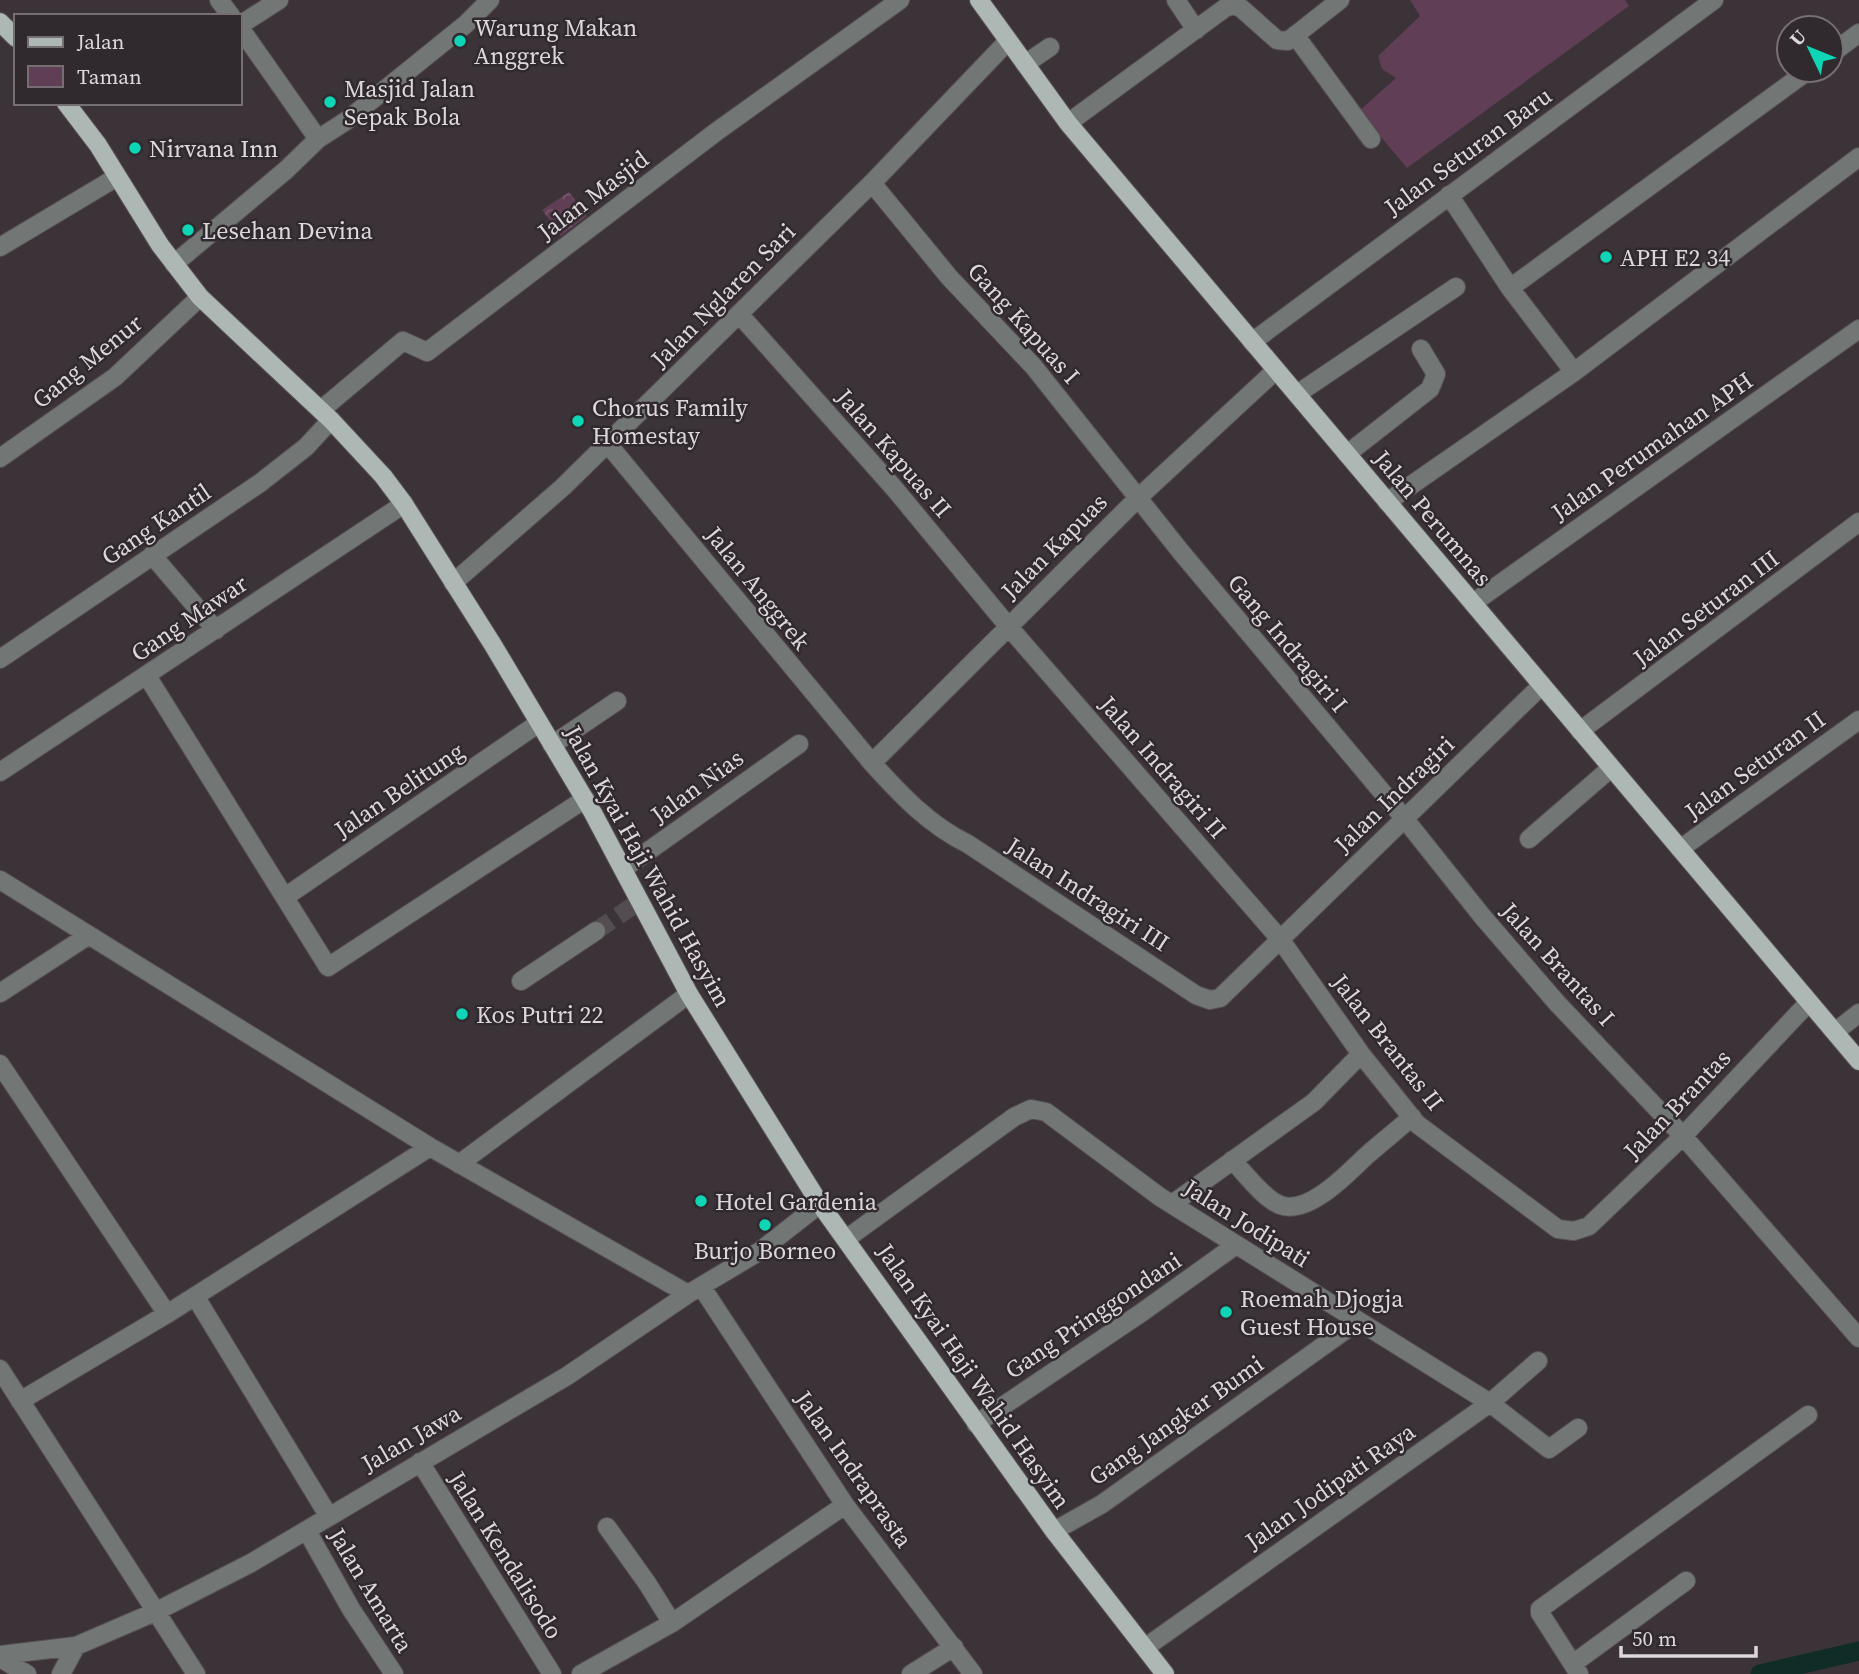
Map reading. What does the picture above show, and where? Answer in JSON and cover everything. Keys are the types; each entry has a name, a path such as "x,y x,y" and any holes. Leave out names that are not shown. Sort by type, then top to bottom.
{"main road":[{"name":"Jalan Perumnas","path":"979,0 1068,123 1859,1061"},
{"path":"1,23 14,36"},
{"name":"Jalan Kyai Haji Wahid Hasyim","path":"68,105 98,145 174,264 200,297 326,415 383,476 404,503 584,799 689,994 820,1204 1054,1531 1165,1674"}],"street":[{"path":"242,25 279,0"},
{"name":"Jalan Masjid","path":"326,415 403,341 427,352 716,132 900,0"},
{"path":"1176,0 1196,30"},
{"path":"1068,123 1196,30 1219,10 1233,5 1241,8 1277,40 1288,41 1340,0"},
{"name":"Jalan Seturan Baru","path":"1252,341 1714,0"},
{"path":"174,264 286,170 318,139 346,121 406,74 484,2"},
{"path":"242,29 318,139"},
{"path":"1295,35 1371,139"},
{"name":"Jalan Nglaren Sari","path":"453,583 563,487 872,183 1008,41"},
{"path":"1025,64 1050,47"},
{"path":"1510,288 1790,84"},
{"path":"1387,502 1574,372 1859,157"},
{"path":"0,247 117,177"},
{"name":"Gang Kapuas I","path":"872,183 949,277 1034,367 1139,497"},
{"path":"1449,195 1510,288 1574,372"},
{"path":"1297,394 1456,287"},
{"name":"Gang Menur","path":"0,458 115,377 200,297"},
{"name":"Jalan Kapuas II","path":"740,314 894,488 1009,626"},
{"name":"Jalan Perumahan APH","path":"1473,603 1859,329"},
{"path":"1348,454 1430,389 1436,374 1421,349"},
{"name":"Jalan Kapuas","path":"872,763 1139,497 1276,370"},
{"name":"Gang Kantil","path":"0,659 260,483 306,447 326,415"},
{"name":"Jalan Anggrek","path":"607,443 872,763"},
{"name":"Gang Indragiri I","path":"1139,497 1207,584 1404,818"},
{"name":"Gang Mawar","path":"0,772 404,503"},
{"name":"Jalan Seturan III","path":"1580,731 1859,522"},
{"path":"152,555 216,630"},
{"name":"Jalan Indragiri II","path":"1009,626 1280,939"},
{"path":"147,676 328,967 584,799"},
{"name":"Jalan Indragiri","path":"1280,939 1542,685"},
{"path":"552,745 617,701"},
{"name":"Jalan Seturan II","path":"1680,849 1859,720"},
{"name":"Jalan Belitung","path":"285,897 539,723"},
{"name":"Jalan Nias","path":"623,869 799,744"},
{"name":"Jalan Indragiri III","path":"872,763 904,799 945,833 968,844 1196,995 1210,1000 1220,998 1280,939"},
{"path":"1529,839 1611,768"},
{"name":"Jalan Brantas I","path":"1404,818 1482,916 1557,1003 1683,1136 1859,1338"},
{"path":"0,880 430,1147 695,1290"},
{"path":"522,981 596,931"},
{"path":"0,993 89,935"},
{"name":"Jalan Brantas II","path":"1280,939 1362,1054 1417,1124 1558,1229 1574,1231"},
{"path":"459,1164 689,994"},
{"name":"Jalan Brantas","path":"1574,1231 1589,1226 1683,1136 1810,1002"},
{"path":"1835,1032 1859,1013"},
{"path":"1172,1204 1314,1102 1362,1054"},
{"path":"0,1064 167,1314"},
{"name":"Jalan Jodipati","path":"846,1239 1014,1118 1031,1109 1046,1112 1172,1204 1490,1403 1549,1449 1578,1428"},
{"path":"1232,1160 1269,1198 1281,1205 1292,1207 1304,1204 1335,1185 1412,1118"},
{"path":"20,1401 167,1314 430,1147"},
{"name":"Jalan Jawa","path":"0,1657 76,1646 155,1612 251,1563 567,1376 695,1290 760,1251 820,1204"},
{"name":"Gang Pringgondani","path":"976,1424 1237,1245"},
{"name":"Jalan Indraprasta","path":"695,1290 845,1504 973,1674"},
{"path":"195,1296 328,1515"},
{"name":"Gang Jangkar Bumi","path":"1054,1531 1102,1504 1358,1321"},
{"name":"Jalan Jodipati Raya","path":"1146,1647 1490,1403 1538,1361"},
{"path":"0,1369 196,1674"},
{"path":"1686,1581 1577,1669 1540,1613 1540,1609 1808,1415"},
{"name":"Jalan Kendalisodo","path":"419,1462 552,1674"},
{"path":"581,1674 672,1623 845,1504"},
{"path":"607,1527 648,1583 672,1623"},
{"name":"Jalan Amarta","path":"307,1531 351,1609 394,1674"},
{"path":"61,1674 76,1646"},
{"path":"911,1674 954,1647"},
{"path":"0,1657 27,1674"}],"green space":[{"path":"1410,0 1625,0 1629,6 1407,168 1359,111 1396,78 1382,69 1378,56 1420,16"},
{"path":"569,192 587,216 561,236 542,210"}],"waterway":[{"path":"1760,1674 1859,1651"}],"tunnel":[{"path":"596,931 640,901"}],"place":[{"name":"Warung Makan Anggrek","path":"460,41"},
{"name":"Masjid Jalan Sepak Bola","path":"330,102"},
{"name":"Nirvana Inn","path":"135,148"},
{"name":"Lesehan Devina","path":"188,230"},
{"name":"APH E2 34","path":"1606,257"},
{"name":"Chorus Family Homestay","path":"578,421"},
{"name":"Kos Putri 22","path":"462,1014"},
{"name":"Hotel Gardenia","path":"701,1201"},
{"name":"Burjo Borneo","path":"765,1225"},
{"name":"Roemah Djogja Guest House","path":"1226,1312"}]}
